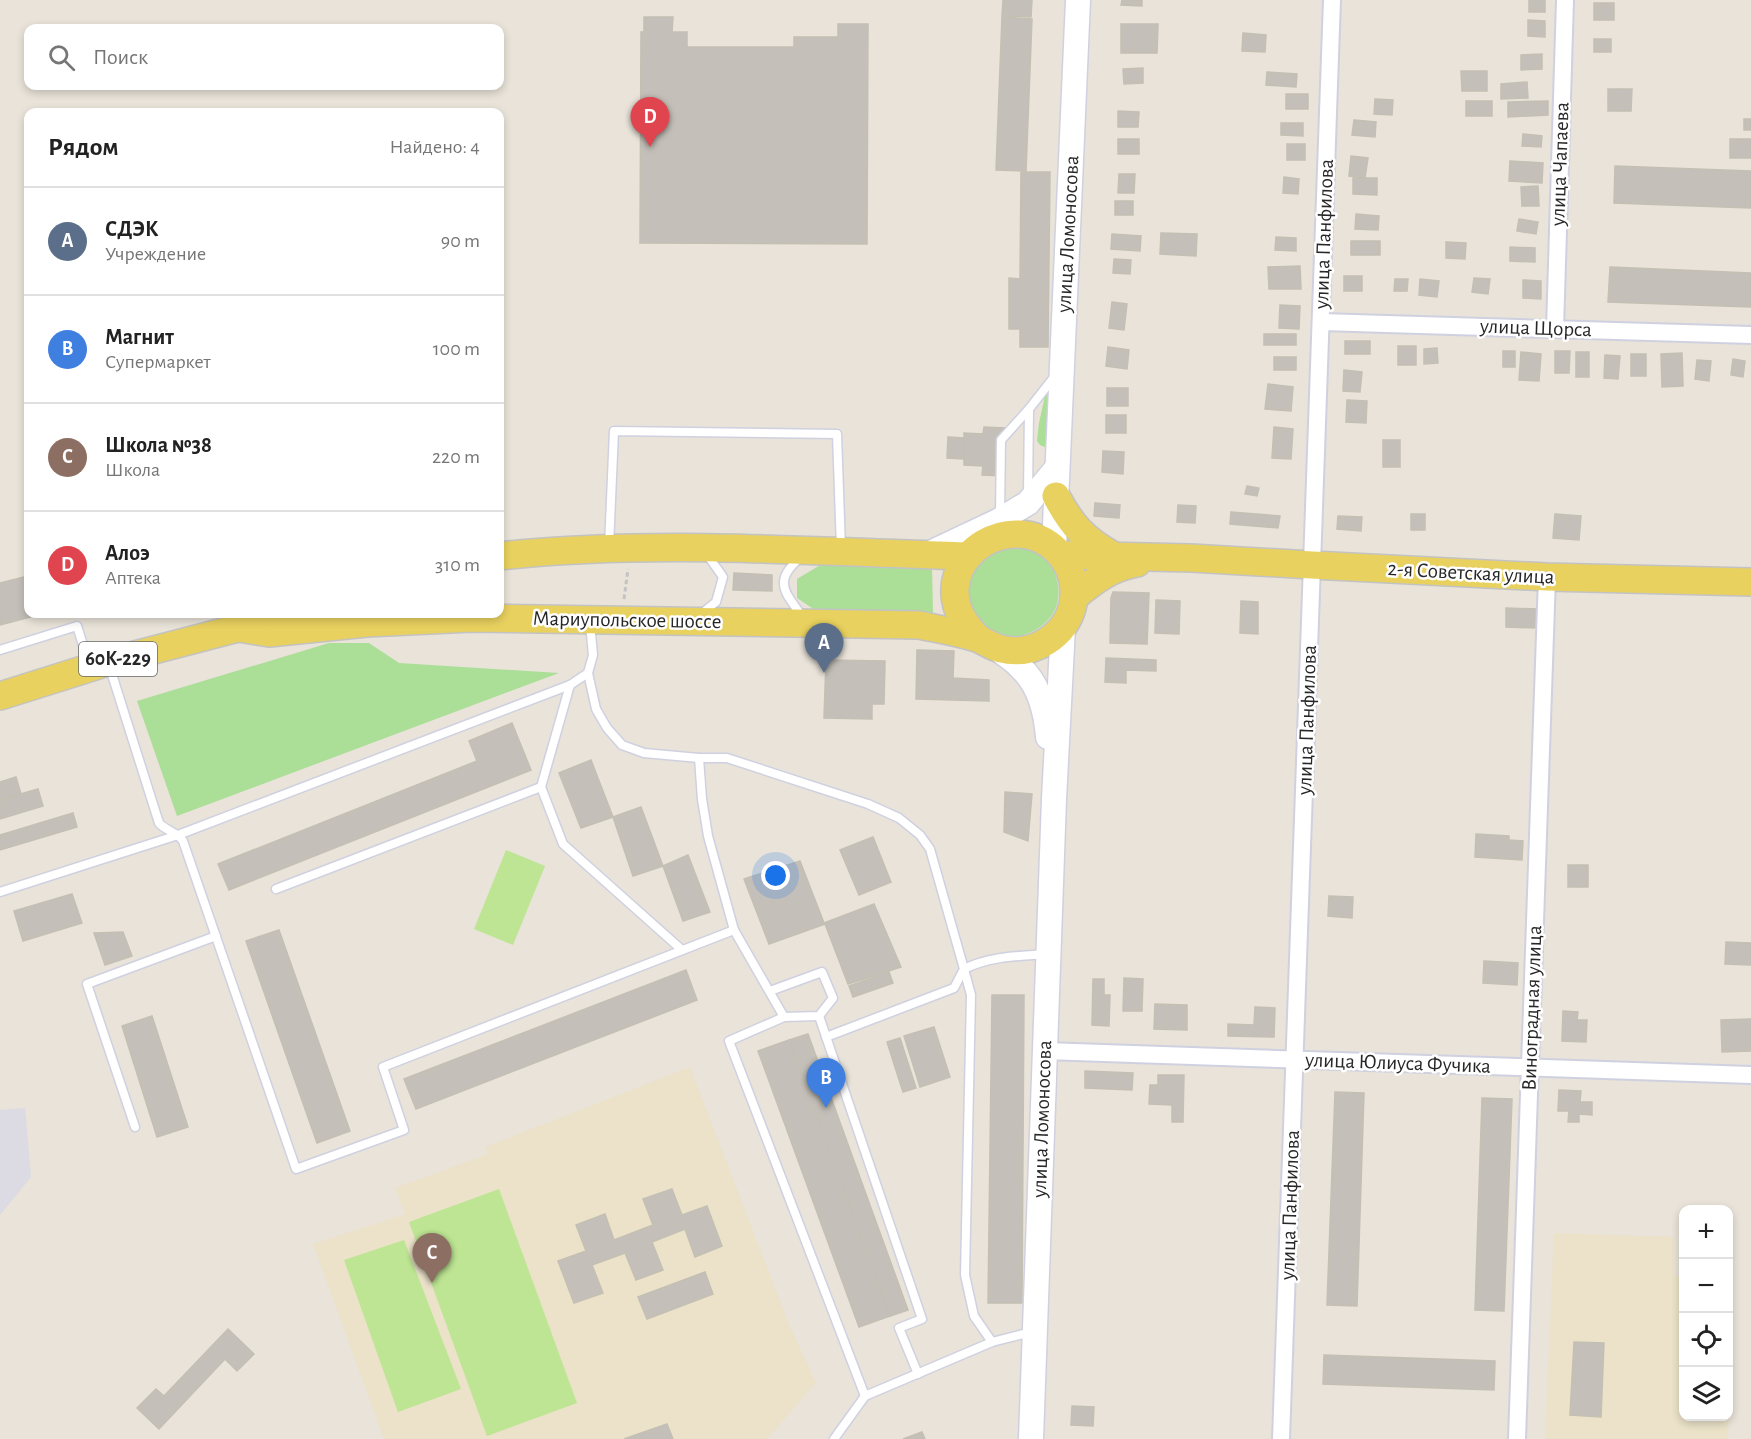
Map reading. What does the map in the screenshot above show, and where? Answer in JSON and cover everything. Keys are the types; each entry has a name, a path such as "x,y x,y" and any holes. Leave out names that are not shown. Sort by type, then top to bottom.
{"main road":[{"path":"1056,496 1067,517 1082,535 1097,547 1114,556"},
{"path":"1015,533 1040,539 1058,552 1071,575 1074,597 1071,612 1063,627 1051,639 1030,649 1018,651 988,644 965,624 958,609 956,585 960,570 976,548 992,538 1015,533"},
{"path":"504,556 552,550 620,547 968,556"},
{"name":"2-я Советская улица","path":"1058,552 1547,577 1751,582"},
{"name":"2-я Советская улица","path":"1074,597 1099,577 1118,567 1135,563 1191,558"},
{"name":"Мариупольское шоссе","path":"504,617 918,625 988,644"},
{"name":"Мариупольское шоссе","path":"0,696 99,664 238,628 258,618"},
{"name":"Мариупольское шоссе","path":"238,628 269,633 441,618"}],"street":[{"name":"улица Ломоносова","path":"1058,552 1057,468 1078,0"},
{"name":"улица Панфилова","path":"1281,1439 1332,0"},
{"name":"улица Чапаева","path":"1555,329 1565,0"},
{"name":"улица Щорса","path":"1321,322 1751,335"},
{"path":"926,555 1028,503 1057,468"},
{"name":"Виноградная улица","path":"1517,1439 1547,577"},
{"name":"улица Ломоносова","path":"1031,1439 1054,799 1063,627"},
{"name":"улица Ломоносова","path":"988,644 1022,667 1041,700 1048,733 1054,799"},
{"name":"улица Юлиуса Фучика","path":"1045,1051 1751,1075"}],"lane":[{"path":"1000,519 1001,440 1061,369"},
{"path":"1028,503 1029,409"},
{"path":"620,547 614,431 837,434 841,552"},
{"path":"691,621 716,602 723,577 703,548"},
{"path":"807,623 784,591 783,581 790,567 808,551"},
{"path":"589,620 593,655 588,674 596,709 606,728 622,745 644,753 727,758 867,804 899,818 921,835 930,849 971,995 965,1275 974,1316 992,1342"},
{"path":"0,651 77,626 99,664 159,823 183,841 296,1169 404,1130 383,1067 734,930"},
{"path":"0,892 178,835 570,685 588,674"},
{"path":"570,685 541,787 563,844 682,950"},
{"path":"699,758 708,836 734,930 784,1017"},
{"path":"276,889 541,787"},
{"path":"135,1127 87,984 216,936"},
{"path":"826,1037 954,988 964,969 974,964 997,958 1048,954"},
{"path":"770,991 822,972 833,998 819,1016"},
{"path":"819,1016 922,1319 899,1328 918,1374"},
{"path":"819,1016 784,1017 729,1041 865,1396"},
{"path":"834,1439 865,1396 992,1342 1035,1331"}],"path":[{"path":"620,547 621,620"}],"shaded area":[{"path":"690,1067 788,1322 816,1383 767,1439 384,1439 313,1244 405,1214 395,1188 488,1154 485,1147"},
{"path":"25,1108 31,1177 0,1215 0,1110"},
{"path":"1554,1233 1674,1237 1673,1276 1679,1276 1679,1421 1729,1421 1728,1439 1545,1439"}],"green space":[{"path":"1052,390 1047,448 1037,441 1046,391"},
{"path":"1020,544 1042,555 1051,565 1059,594 1057,605 1052,615 1036,630 1014,637 1002,637 991,634 981,627 964,594 982,553"},
{"path":"822,564 932,567 933,614 821,614 797,598 797,579"},
{"path":"329,643 369,643 399,663 559,673 177,816 137,701"},
{"path":"506,850 545,866 513,945 474,929"},
{"path":"499,1189 577,1403 487,1436 409,1222"},
{"path":"404,1240 461,1389 398,1412 344,1260"}],"building":[{"path":"1003,0 1032,0 1031,17 1002,16"},
{"path":"1122,0 1142,0 1142,6 1121,5"},
{"path":"1529,0 1545,0 1545,12 1529,12"},
{"path":"1594,3 1614,3 1614,20 1594,20"},
{"path":"644,17 673,17 672,32 687,32 687,47 794,47 794,37 838,37 838,24 868,24 867,244 640,243 641,32 644,32"},
{"path":"1002,17 1032,19 1026,171 996,170"},
{"path":"1528,20 1545,21 1545,37 1528,36"},
{"path":"1121,24 1158,24 1157,53 1121,53"},
{"path":"1243,33 1266,35 1265,52 1242,51"},
{"path":"1594,39 1611,39 1611,52 1594,52"},
{"path":"1542,54 1542,69 1521,70 1521,55"},
{"path":"1143,68 1143,83 1124,84 1123,69"},
{"path":"1461,71 1487,71 1487,91 1462,91"},
{"path":"1267,72 1297,74 1296,87 1266,85"},
{"path":"1527,82 1528,98 1501,99 1501,84"},
{"path":"1608,89 1632,89 1631,111 1608,111"},
{"path":"1286,94 1308,94 1308,109 1286,109"},
{"path":"1375,99 1393,100 1392,115 1374,114"},
{"path":"1466,101 1492,101 1492,116 1466,116"},
{"path":"1548,101 1548,115 1508,117 1508,102"},
{"path":"1118,111 1139,112 1138,127 1118,127"},
{"path":"1744,119 1751,119 1751,130 1744,130"},
{"path":"1354,120 1376,122 1375,137 1352,135"},
{"path":"1281,123 1303,123 1303,136 1281,135"},
{"path":"1523,134 1542,136 1541,147 1522,146"},
{"path":"1118,139 1139,139 1139,154 1118,154"},
{"path":"1730,139 1751,139 1751,158 1730,158"},
{"path":"1287,144 1305,144 1305,160 1287,160"},
{"path":"1351,156 1368,158 1365,178 1349,176"},
{"path":"1510,161 1543,163 1542,183 1509,181"},
{"path":"1615,166 1751,171 1751,208 1614,203"},
{"path":"1021,172 1050,172 1048,347 1020,347 1020,329 1009,329 1009,278 1020,279"},
{"path":"1119,174 1135,174 1134,193 1118,193"},
{"path":"1284,177 1299,179 1298,194 1283,193"},
{"path":"1353,178 1377,178 1377,195 1353,194"},
{"path":"1538,186 1539,206 1522,206 1521,187"},
{"path":"1115,201 1133,201 1133,215 1115,215"},
{"path":"1356,214 1379,216 1378,230 1355,229"},
{"path":"1519,219 1538,222 1536,234 1517,231"},
{"path":"1161,233 1197,234 1196,256 1160,254"},
{"path":"1112,234 1141,236 1140,251 1111,249"},
{"path":"1276,237 1296,238 1296,251 1275,250"},
{"path":"1351,241 1380,241 1380,255 1351,255"},
{"path":"1446,242 1466,243 1465,259 1446,258"},
{"path":"1510,247 1535,248 1535,262 1510,261"},
{"path":"1114,259 1131,260 1130,274 1113,273"},
{"path":"1300,266 1301,289 1269,289 1268,267"},
{"path":"1610,267 1751,273 1751,307 1608,302"},
{"path":"1344,276 1362,276 1362,291 1344,291"},
{"path":"1474,278 1490,279 1488,294 1472,292"},
{"path":"1395,279 1408,279 1407,291 1394,291"},
{"path":"1420,279 1439,281 1437,297 1419,295"},
{"path":"1523,280 1541,281 1541,299 1523,298"},
{"path":"1112,302 1127,304 1124,330 1109,328"},
{"path":"1280,305 1300,306 1299,329 1279,328"},
{"path":"1264,334 1296,334 1296,345 1264,345"},
{"path":"1345,341 1370,341 1370,354 1345,354"},
{"path":"1398,346 1416,346 1416,365 1398,365"},
{"path":"1108,347 1129,350 1127,369 1106,366"},
{"path":"1437,348 1438,363 1424,364 1424,349"},
{"path":"1503,351 1515,351 1515,367 1503,367"},
{"path":"1555,351 1570,351 1569,373 1555,373"},
{"path":"1521,352 1541,354 1539,381 1519,380"},
{"path":"1576,352 1589,352 1589,377 1576,377"},
{"path":"1682,353 1683,386 1662,387 1661,354"},
{"path":"1631,354 1646,354 1646,376 1631,376"},
{"path":"1605,355 1620,356 1618,379 1604,378"},
{"path":"1274,357 1296,357 1296,370 1274,370"},
{"path":"1733,359 1745,361 1743,377 1731,375"},
{"path":"1697,360 1711,361 1709,381 1695,379"},
{"path":"1344,370 1362,372 1360,392 1343,391"},
{"path":"1268,384 1293,387 1291,411 1265,409"},
{"path":"1107,388 1128,388 1128,406 1107,406"},
{"path":"1347,400 1367,401 1366,423 1346,422"},
{"path":"1106,415 1126,415 1126,433 1106,433"},
{"path":"984,427 1005,428 1004,476 982,475 983,466 964,465 964,433 983,434"},
{"path":"1274,427 1293,429 1291,459 1272,458"},
{"path":"948,437 964,438 964,459 947,458"},
{"path":"1383,440 1400,440 1400,467 1383,467"},
{"path":"1103,451 1124,452 1123,474 1102,472"},
{"path":"1247,486 1259,488 1257,496 1245,494"},
{"path":"1095,503 1120,505 1119,518 1094,516"},
{"path":"1178,505 1196,506 1195,523 1177,522"},
{"path":"1231,512 1280,516 1278,528 1230,524"},
{"path":"1411,514 1425,514 1425,530 1411,530"},
{"path":"1555,514 1581,516 1579,540 1553,538"},
{"path":"1338,516 1362,517 1361,531 1337,529"},
{"path":"734,573 772,575 772,591 733,590"},
{"path":"24,577 24,618 27,618 0,625 0,583"},
{"path":"1113,592 1149,593 1147,644 1110,643"},
{"path":"1156,600 1180,601 1179,634 1155,633"},
{"path":"1241,601 1258,602 1258,634 1240,633"},
{"path":"1506,608 1536,609 1535,628 1506,627"},
{"path":"917,650 954,651 953,678 989,680 989,701 916,699"},
{"path":"1106,658 1156,660 1156,671 1126,670 1126,683 1105,682"},
{"path":"826,660 885,661 884,704 872,704 872,719 824,718"},
{"path":"512,723 531,770 229,890 218,864 477,761 469,741"},
{"path":"591,760 613,817 581,828 559,773"},
{"path":"16,777 21,794 0,800 0,782"},
{"path":"38,789 43,806 0,819 0,800"},
{"path":"1005,792 1032,794 1028,841 1004,832"},
{"path":"641,807 663,866 633,876 613,817"},
{"path":"73,813 77,827 0,850 0,835"},
{"path":"1476,834 1509,836 1509,840 1523,841 1522,860 1475,857"},
{"path":"873,837 891,882 859,895 840,850"},
{"path":"688,855 710,912 683,921 663,866"},
{"path":"800,861 824,923 874,904 901,967 848,984 825,924 769,944 744,879"},
{"path":"1568,865 1588,865 1588,887 1568,887"},
{"path":"72,894 82,923 23,941 14,911"},
{"path":"1329,896 1353,897 1352,918 1328,916"},
{"path":"279,930 350,1131 317,1143 246,941"},
{"path":"123,932 132,956 105,965 94,933"},
{"path":"1726,942 1751,943 1751,965 1725,964"},
{"path":"1484,961 1518,963 1517,985 1483,983"},
{"path":"686,970 697,1000 416,1109 404,1079"},
{"path":"889,972 893,983 853,997 849,986"},
{"path":"1124,978 1143,979 1142,1011 1123,1011"},
{"path":"1093,979 1104,979 1104,995 1110,995 1109,1026 1092,1025"},
{"path":"992,995 1024,995 1022,1303 988,1303"},
{"path":"1155,1004 1187,1005 1187,1030 1154,1029"},
{"path":"1255,1007 1275,1008 1274,1037 1228,1036 1228,1024 1254,1025"},
{"path":"1563,1011 1578,1012 1577,1020 1587,1020 1586,1042 1562,1041"},
{"path":"152,1016 188,1127 157,1137 122,1026"},
{"path":"1751,1019 1751,1051 1722,1052 1721,1020"},
{"path":"934,1027 950,1077 920,1087 904,1036"},
{"path":"808,1034 908,1310 890,1316 789,1040"},
{"path":"900,1038 916,1088 903,1092 887,1042"},
{"path":"789,1040 890,1316 859,1327 758,1051"},
{"path":"1085,1071 1133,1073 1132,1090 1085,1088"},
{"path":"1158,1075 1184,1075 1183,1122 1172,1122 1172,1105 1149,1104 1150,1085 1158,1085"},
{"path":"1559,1090 1581,1091 1580,1102 1592,1102 1592,1115 1579,1114 1579,1122 1568,1122 1569,1111 1558,1111"},
{"path":"1335,1092 1364,1093 1357,1306 1327,1305"},
{"path":"1482,1098 1512,1099 1504,1311 1475,1310"},
{"path":"672,1189 682,1215 707,1206 722,1246 695,1257 685,1229 652,1242 663,1270 636,1280 625,1253 592,1265 603,1293 574,1303 558,1261 586,1251 576,1225 605,1214 614,1240 653,1225 643,1199"},
{"path":"705,1272 713,1294 647,1319 638,1297"},
{"path":"228,1329 254,1354 237,1371 225,1359 159,1429 137,1408 156,1389 164,1396"},
{"path":"1574,1342 1604,1343 1601,1417 1570,1415"},
{"path":"1324,1355 1495,1361 1494,1390 1323,1384"},
{"path":"1072,1406 1094,1407 1093,1426 1071,1425"},
{"path":"667,1424 673,1439 624,1439"},
{"path":"922,1432 925,1439 903,1439"}],"place":[{"name":"Алоэ","path":"650,147"},
{"name":"СДЭК","path":"824,673"},
{"name":"Магнит","path":"826,1108"},
{"name":"Школа №38","path":"432,1283"}]}
